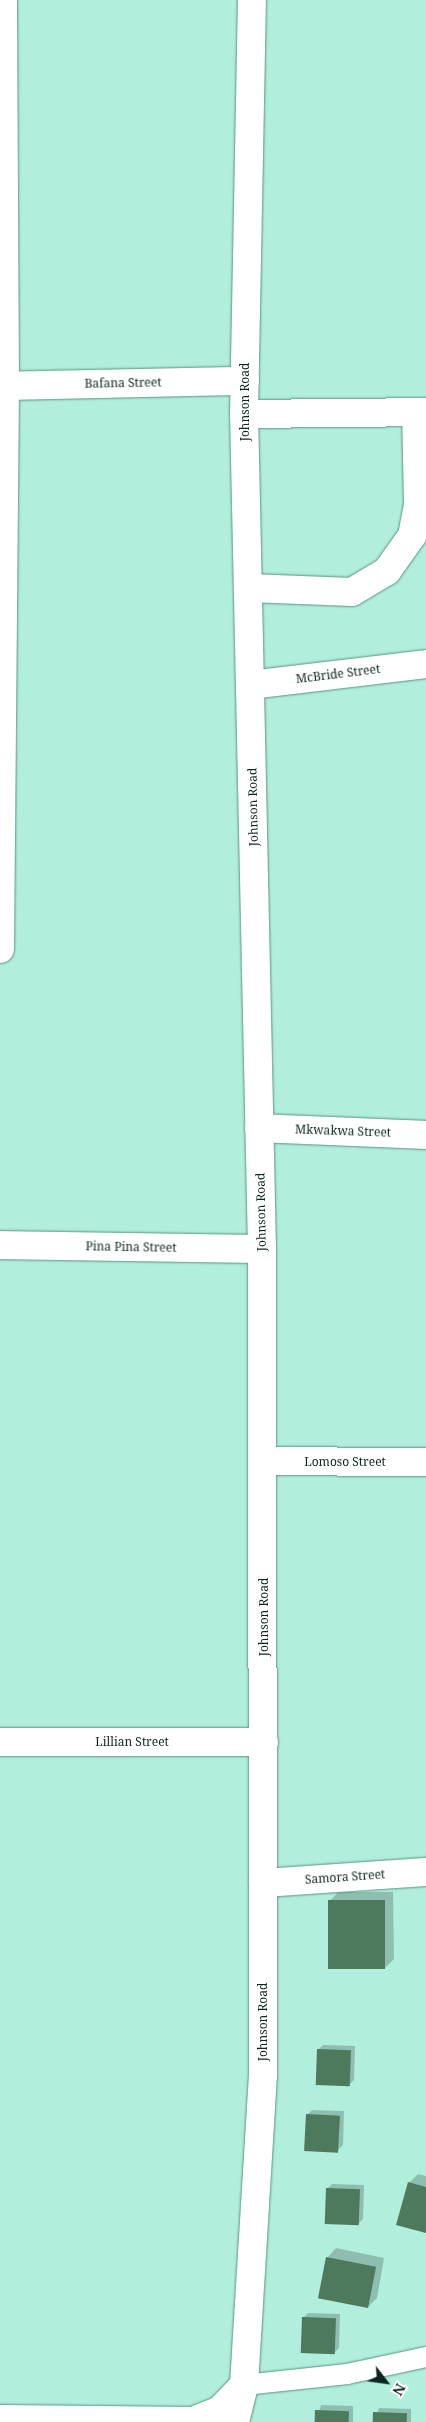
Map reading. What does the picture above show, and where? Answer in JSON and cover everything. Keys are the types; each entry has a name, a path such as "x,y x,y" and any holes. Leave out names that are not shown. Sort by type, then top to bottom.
{"street":[{"path":"0,948 3,0"},
{"name":"Johnson Road","path":"235,2422 244,2385 263,2106 264,1461 262,1249 244,414 252,0"},
{"name":"Bafana Street","path":"3,386 245,381"},
{"path":"244,414 421,412 418,504 412,536 387,571 352,592 249,588"},
{"name":"McBride Street","path":"250,685 426,664"},
{"name":"Mkwakwa Street","path":"260,1128 426,1134"},
{"name":"Pina Pina Street","path":"0,1245 262,1249"},
{"name":"Lomoso Street","path":"264,1461 426,1462"},
{"name":"Lillian Street","path":"0,1742 264,1742"},
{"name":"Samora Street","path":"263,1883 426,1872"},
{"path":"0,2420 193,2421 220,2410 244,2385"}],"lane":[{"path":"244,2385 347,2374 426,2358"}],"building":[{"path":"328,1900 385,1900 385,1969 328,1969"},
{"path":"317,2049 351,2050 350,2086 316,2085"},
{"path":"306,2114 340,2116 338,2153 304,2151"},
{"path":"408,2182 426,2187 426,2233 396,2225"},
{"path":"326,2188 360,2189 359,2225 325,2224"},
{"path":"326,2257 376,2267 368,2308 318,2298"},
{"path":"302,2317 336,2318 335,2354 301,2353"},
{"path":"315,2410 349,2411 349,2422 315,2422"},
{"path":"373,2412 407,2413 407,2422 373,2422"}]}
